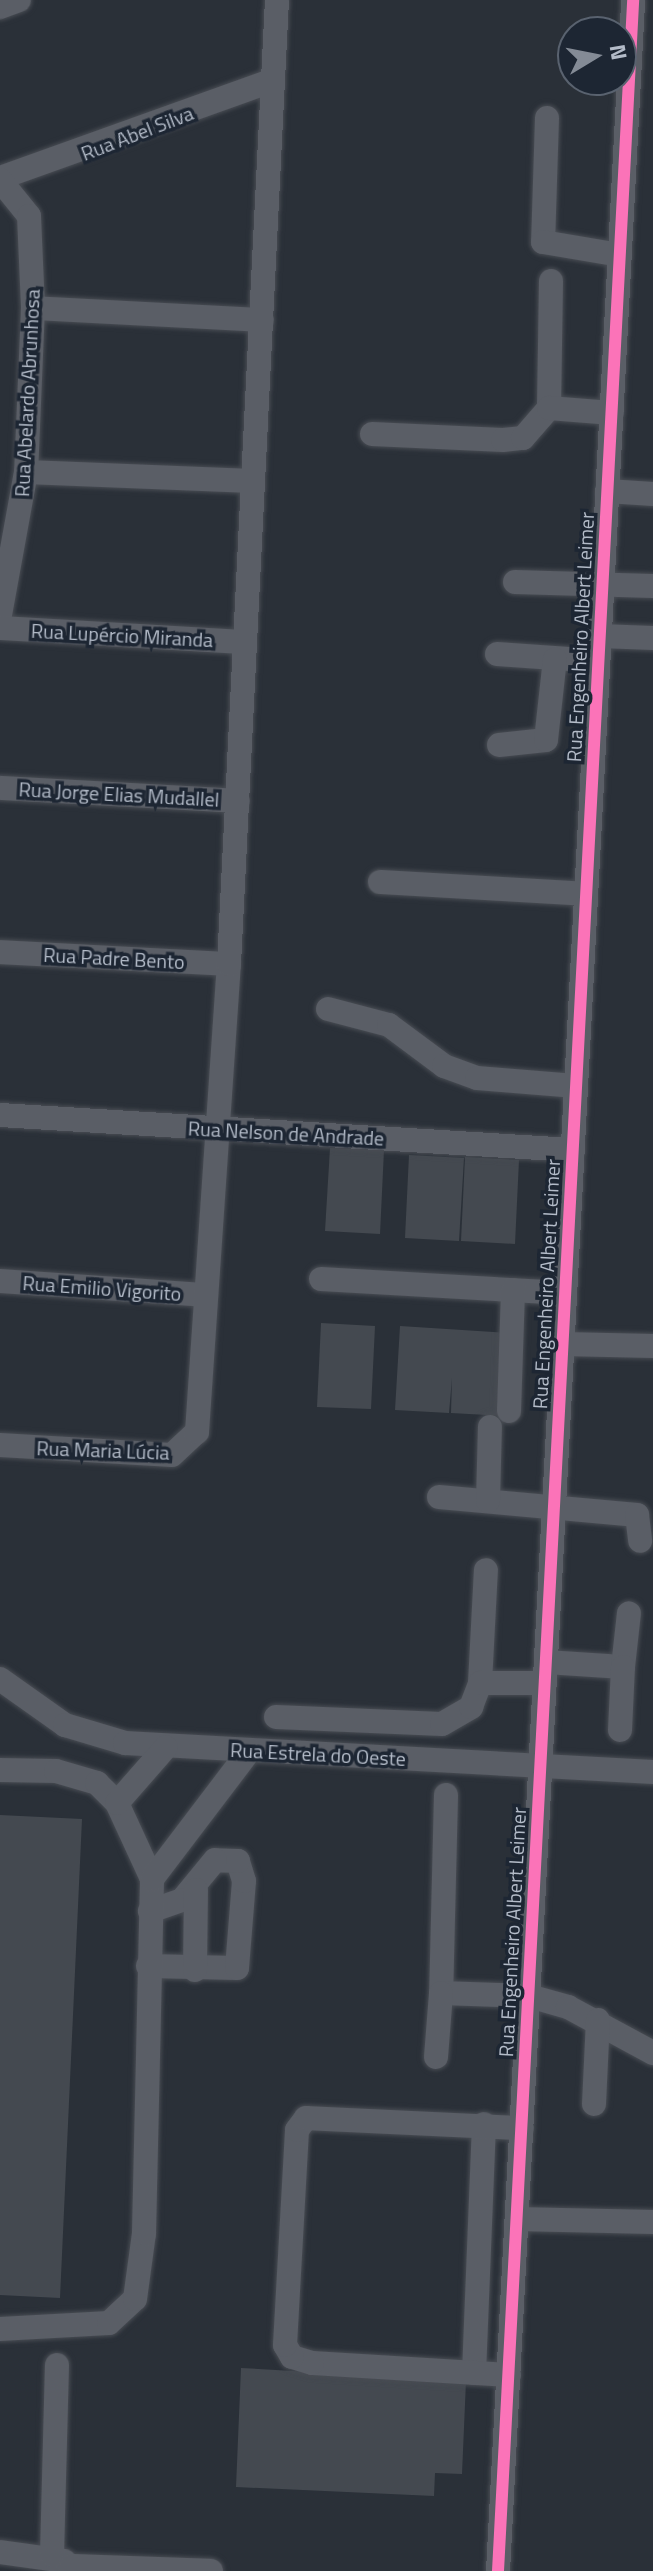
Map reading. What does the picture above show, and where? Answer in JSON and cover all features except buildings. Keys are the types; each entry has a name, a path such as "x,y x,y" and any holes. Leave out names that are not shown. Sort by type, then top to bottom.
{"street":[{"path":"0,7 19,0"},
{"path":"204,1295 229,964 277,0"},
{"name":"Rua Engenheiro Albert Leimer","path":"498,2571 633,0"},
{"name":"Rua Abel Silva","path":"0,179 271,81"},
{"path":"547,118 543,242 620,255"},
{"name":"Rua Abelardo Abrunhosa","path":"0,179 29,216 33,308 26,472 0,615"},
{"path":"372,434 523,438 549,408 551,281"},
{"path":"33,308 262,320"},
{"path":"549,408 612,413"},
{"path":"26,472 253,481"},
{"path":"607,491 653,494"},
{"path":"515,582 653,586"},
{"name":"Rua Lupércio Miranda","path":"0,628 244,642"},
{"path":"600,636 653,638"},
{"path":"497,654 598,661"},
{"path":"499,745 546,740 555,659"},
{"path":"552,701 596,704"},
{"name":"Rua Jorge Elias Mudallel","path":"0,788 238,801"},
{"path":"380,882 586,894"},
{"name":"Rua Padre Bento","path":"0,952 229,964"},
{"path":"328,1009 389,1025 444,1066 477,1078 576,1086"},
{"name":"Rua Nelson de Andrade","path":"0,1115 573,1150"},
{"path":"321,1279 565,1293"},
{"name":"Rua Emilio Vigorito","path":"0,1281 204,1295"},
{"path":"509,1411 513,1290"},
{"name":"Rua Maria Lúcia","path":"0,1445 172,1455 197,1432 204,1295"},
{"path":"563,1344 653,1346"},
{"path":"488,1501 490,1427"},
{"path":"439,1497 637,1515 640,1541"},
{"path":"276,1717 442,1724 471,1707 480,1683 486,1570"},
{"path":"620,1730 629,1613"},
{"path":"480,1683 545,1673 623,1667"},
{"name":"Rua Estrela do Oeste","path":"0,1679 65,1725 166,1747 653,1772"},
{"path":"117,1803 166,1747"},
{"path":"152,1879 249,1751"},
{"path":"0,1770 80,1775 117,1803 152,1879 144,2233 135,2299 109,2323 0,2329"},
{"path":"436,2057 441,1993 446,1795"},
{"path":"148,1966 195,1970 237,1968 244,1881 238,1861 215,1860 196,1890 195,1970"},
{"path":"150,1911 196,1890"},
{"path":"441,1993 529,1996 598,2020 638,2051 653,2053"},
{"path":"594,2104 598,2020"},
{"path":"509,2375 312,2363 292,2357 285,2345 297,2130 306,2118 522,2128"},
{"path":"474,2373 484,2124"},
{"path":"517,2219 653,2222"},
{"path":"479,2244 516,2247"},
{"path":"57,2365 65,2564"},
{"path":"0,2552 65,2564 211,2571"}],"cycle path":[{"path":"498,2571 633,0"}]}
